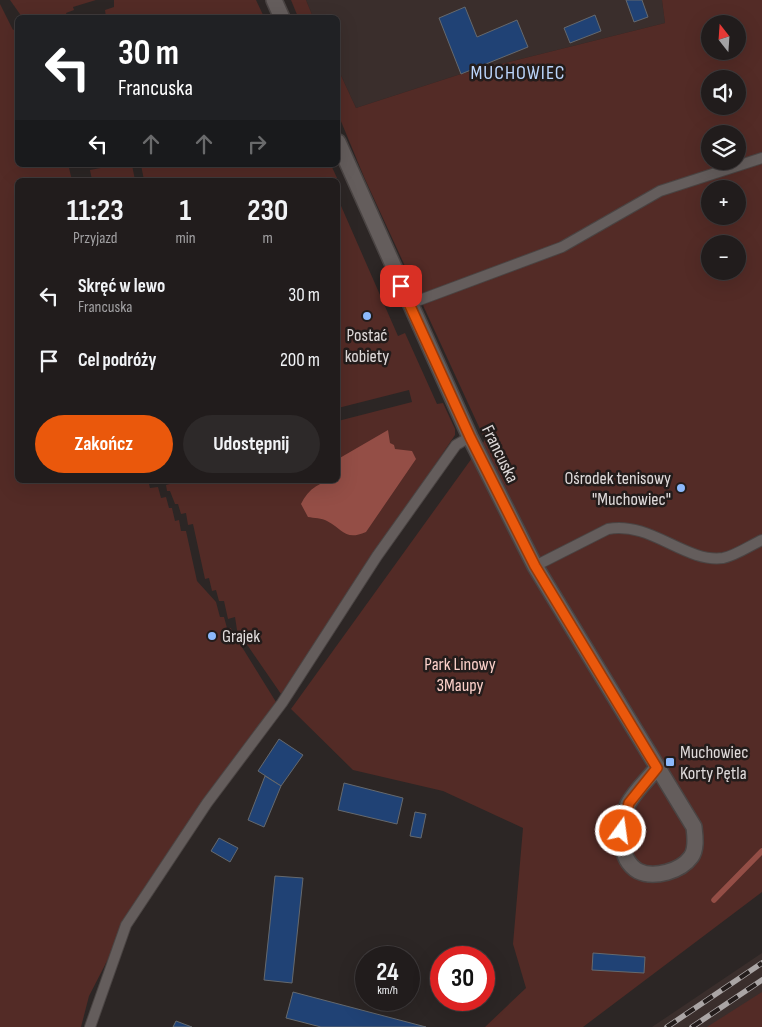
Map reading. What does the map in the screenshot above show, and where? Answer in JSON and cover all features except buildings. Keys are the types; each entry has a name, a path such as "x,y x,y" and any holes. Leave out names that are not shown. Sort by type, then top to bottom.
{"street":[{"path":"274,0 281,15"},
{"name":"Francuska","path":"340,147 470,437 535,566 694,827 696,840 692,856 678,868 654,874 638,871 629,860 623,848 621,831 629,803 657,768"}],"lane":[{"path":"409,304 562,247 660,192 762,158"},
{"path":"90,1027 126,925 207,803 282,703 377,556 456,445 470,437"},
{"path":"535,566 608,529 621,527 634,528 700,555 724,558 762,540"}],"shaded area":[{"path":"306,0 662,0 665,23 461,74 356,108 340,73 340,15 312,15"},
{"path":"388,430 390,443 394,445 395,449 412,451 416,459 366,532 349,535 325,520 308,517 301,504 307,494 316,486 324,483 340,483 340,458"},
{"path":"762,953 762,1027 652,1027"}],"green space":[{"path":"10,0 96,0 73,7 74,10 66,13 67,15 21,15"},
{"path":"114,0 256,0 263,15 106,15 105,10 114,7"},
{"path":"291,0 306,0 312,15 297,15"},
{"name":"Park Linowy 3Maupy","path":"662,0 762,0 762,892 583,1027 485,1027 526,988 513,944 523,828 443,791 353,770 291,709 485,440 364,177 340,119 340,73 356,108 461,74 665,23"},
{"path":"0,4 13,30 15,29 15,167 73,167 69,168 72,178 15,178 15,483 149,483 150,488 158,487 161,498 166,497 169,508 172,508 175,521 179,520 181,531 186,531 197,581 216,602 220,617 224,617 227,628 231,628 234,639 237,639 276,702 141,895 89,996 81,1027 0,1027"},
{"path":"106,167 132,167 135,178 92,178 90,170"},
{"path":"141,167 332,167 337,178 144,178"},
{"path":"340,204 398,336 405,333 437,404 443,403 455,429 455,435 281,694 237,630 235,617 228,619 224,601 219,601 216,590 212,591 209,578 205,579 193,524 188,525 186,513 181,514 178,504 175,504 170,491 167,491 166,485 173,483 340,483 340,420 412,402 409,390 340,407"},
{"path":"762,992 762,1027 707,1027"}],"waterway":[{"path":"714,900 762,851"}],"railway":[{"path":"667,1027 762,963"},
{"path":"692,1027 762,980"}],"place":[{"name":"Postać kobiety","path":"367,316"},
{"name":"Ośrodek tenisowy \"Muchowiec\"","path":"681,488"},
{"name":"Grajek","path":"212,636"},
{"name":"Muchowiec Korty Pętla","path":"670,762"}],"district":[{"name":"MUCHOWIEC","path":"518,73"}],"route":[{"path":"401,286 470,437 535,566 657,768 629,803 623,817 621,831"}]}
